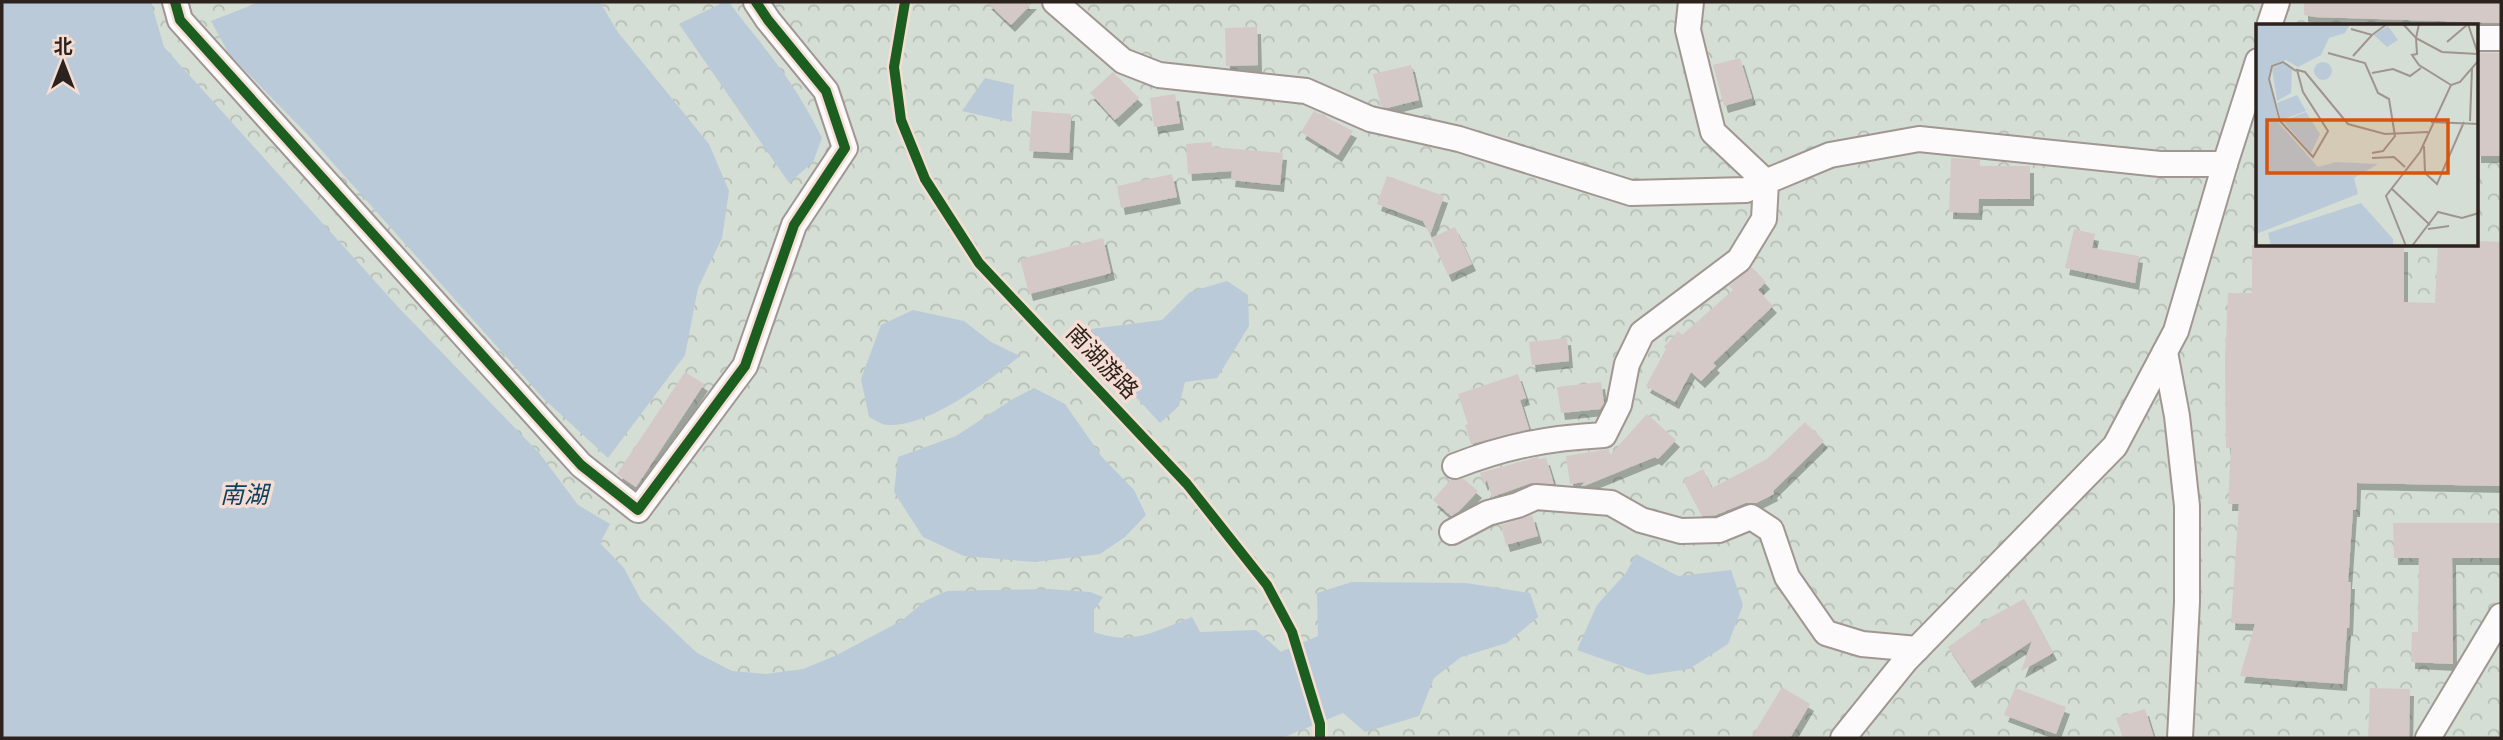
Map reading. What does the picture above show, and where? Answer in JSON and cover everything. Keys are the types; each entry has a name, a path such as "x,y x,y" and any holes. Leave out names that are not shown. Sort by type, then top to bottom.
{"street":[{"path":"174,2 180,20 581,465 638,510 745,366 794,225 845,148 826,91 756,2"},
{"path":"1055,2 1123,61 1159,75 1306,91 1370,119 1459,139 1631,193 1746,190 1830,155 1919,139 2160,164 2225,164"},
{"path":"1455,466 1521,444 1557,437 1604,435 1619,405 1627,364 1642,333 1738,260 1764,219 1766,182 1713,132 1688,30 1691,2"},
{"path":"2270,24 2277,2"},
{"path":"2478,37 2501,38"},
{"path":"1843,738 1917,649 2115,446 2176,331 2256,67"},
{"path":"2165,352 2177,416 2188,506 2188,602 2180,738"},
{"path":"1452,533 1488,513 1536,497 1611,503 1641,520 1681,531 1719,530 1751,517 1772,530 1787,577 1826,633 1862,644 1917,649"},
{"path":"2428,738 2501,616"}],"green space":[{"path":"2,2 2501,2 2501,738 2,738"}],"water":[{"name":"南湖","path":"2,2 151,2 164,47 399,308 540,454 578,505 610,524 600,543 624,568 641,600 697,653 732,671 766,674 803,669 835,656 901,621 925,601 947,591 1049,589 1090,592 1103,597 1094,610 1094,632 1121,638 1133,637 1155,632 1192,617 1200,632 1256,630 1281,652 1318,636 1317,593 1352,582 1466,583 1530,593 1538,617 1507,643 1461,657 1434,678 1419,716 1365,732 1343,713 1282,738 2,738"},
{"path":"260,2 600,2 617,31 709,144 729,191 722,238 698,288 685,355 608,458 543,398 307,134 229,54 211,21"},
{"path":"729,2 783,72 822,138 813,162 789,183 679,24"},
{"path":"985,78 1014,85 1011,122 962,111"},
{"path":"1227,281 1248,295 1249,326 1217,378 1185,382 1179,406 1160,423 1075,331 1162,320 1190,292"},
{"path":"913,310 964,321 991,342 1020,356 976,389 940,410 905,424 884,424 869,417 861,379 881,325"},
{"path":"1034,388 1065,404 1102,457 1134,490 1146,515 1125,537 1100,554 1035,562 964,556 923,537 894,492 898,457 956,436"},
{"path":"1636,554 1678,576 1731,570 1743,605 1728,644 1689,669 1648,675 1577,650 1597,605 1626,573"}],"building":[{"path":"987,2 1033,2 1011,25"},
{"path":"2304,2 2501,2 2501,23 2315,17 2304,15"},
{"path":"1257,27 1258,65 1226,66 1225,28"},
{"path":"2478,53 2501,53 2501,156 2478,156"},
{"path":"1740,58 1752,98 1724,106 1713,65"},
{"path":"1411,65 1419,100 1387,108 1381,106 1373,74"},
{"path":"1113,72 1139,98 1115,120 1090,93"},
{"path":"1175,94 1180,123 1154,127 1150,98"},
{"path":"1032,111 1071,114 1069,153 1029,151"},
{"path":"1314,111 1353,131 1338,155 1301,132"},
{"path":"1212,142 1212,147 1283,153 1280,185 1231,180 1232,171 1188,174 1186,144"},
{"path":"1951,158 1980,160 1980,166 2030,166 2030,199 1979,199 1978,213 1949,212"},
{"path":"1172,174 1177,197 1121,208 1117,186"},
{"path":"1387,176 1444,196 1430,235 1423,221 1377,204"},
{"path":"1455,227 1472,264 1448,275 1431,238"},
{"path":"2074,229 2095,234 2092,248 2139,256 2135,283 2065,268"},
{"path":"1103,238 1111,273 1029,294 1020,259"},
{"path":"2478,241 2501,242 2501,486 2357,483 2356,510 2353,510 2348,582 2351,582 2349,628 2343,684 2240,676 2255,624 2231,623 2239,504 2228,504 2231,448 2226,448 2225,360 2228,293 2252,293 2252,245 2404,247 2404,302 2435,303 2438,247 2478,247"},
{"path":"1752,267 1766,282 1758,290 1773,306 1713,363 1716,366 1701,381 1691,372 1675,402 1646,386 1666,349 1664,347 1678,331 1682,335 1733,290 1729,286"},
{"path":"1567,338 1569,361 1532,365 1529,342"},
{"path":"685,372 704,384 636,487 617,474"},
{"path":"1518,374 1526,398 1520,400 1529,429 1471,444 1465,425 1468,424 1458,394"},
{"path":"1601,382 1604,403 1600,409 1561,413 1557,387"},
{"path":"1647,414 1676,440 1658,459 1655,457 1584,486 1581,486 1585,482 1570,484 1566,456 1609,449 1610,455"},
{"path":"1805,422 1824,441 1773,491 1774,494 1756,503 1745,503 1716,515 1702,516 1683,480 1703,469 1712,488 1767,459"},
{"path":"1538,457 1546,458 1554,484 1531,483 1492,497 1487,480 1484,484 1480,473"},
{"path":"1464,479 1478,491 1451,516 1433,500 1450,480"},
{"path":"1532,515 1538,536 1506,545 1501,525"},
{"path":"2393,523 2501,523 2501,558 2452,558 2453,664 2411,662 2412,632 2418,632 2419,558 2394,558"},
{"path":"2024,599 2053,653 2021,671 2032,641 1971,681 1948,647 1989,618"},
{"path":"1782,687 1810,704 1790,738 1751,738"},
{"path":"2015,688 2066,707 2056,734 2004,715"},
{"path":"2370,688 2410,689 2409,738 2368,738"},
{"path":"2145,709 2154,738 2123,738 2116,718"}],"cycle path":[{"path":"175,2 180,20 581,465 638,510 745,366 794,225 845,148 826,91 756,2"},
{"name":"南湖游路","path":"905,2 894,67 901,120 925,179 979,263 1187,484 1267,585 1292,632 1320,724 1320,738"}]}
